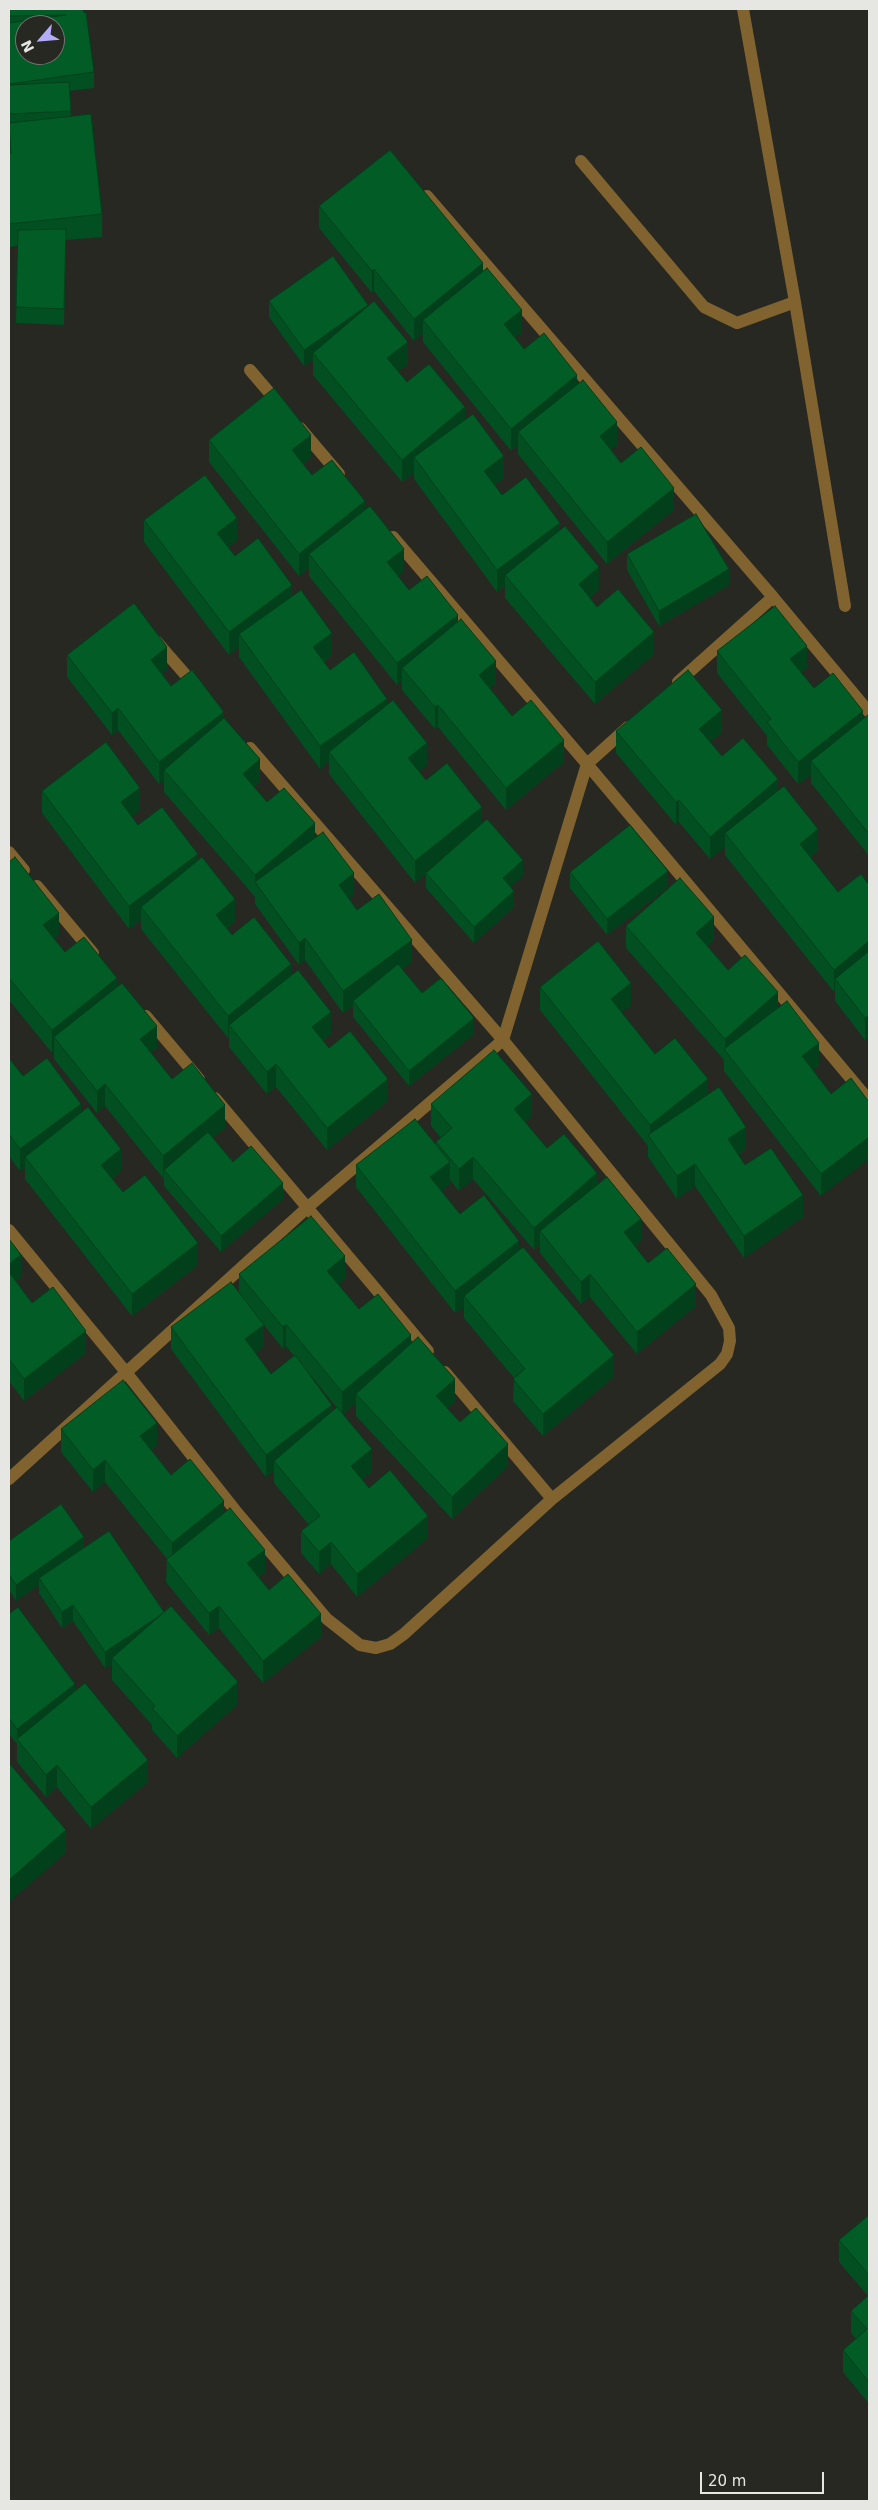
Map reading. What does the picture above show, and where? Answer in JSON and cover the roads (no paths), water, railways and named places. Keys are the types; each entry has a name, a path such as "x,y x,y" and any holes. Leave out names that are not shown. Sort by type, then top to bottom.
{"lane":[{"path":"743,9 795,302 845,606"},
{"path":"581,161 704,307 738,323 795,302"},
{"path":"427,196 773,597 869,712"},
{"path":"250,370 347,483"},
{"path":"386,529 587,764 868,1099"},
{"path":"669,690 773,597"},
{"path":"149,632 207,699"},
{"path":"9,1479 125,1371 308,1208 503,1040 587,764 639,717"},
{"path":"9,1230 125,1371 235,1510 327,1619 360,1645 376,1648 390,1644 404,1634 552,1499 720,1364 727,1354 730,1341 729,1328 711,1294 613,1177 503,1040 239,736"},
{"path":"9,852 104,966"},
{"path":"136,1003 552,1499"}]}
